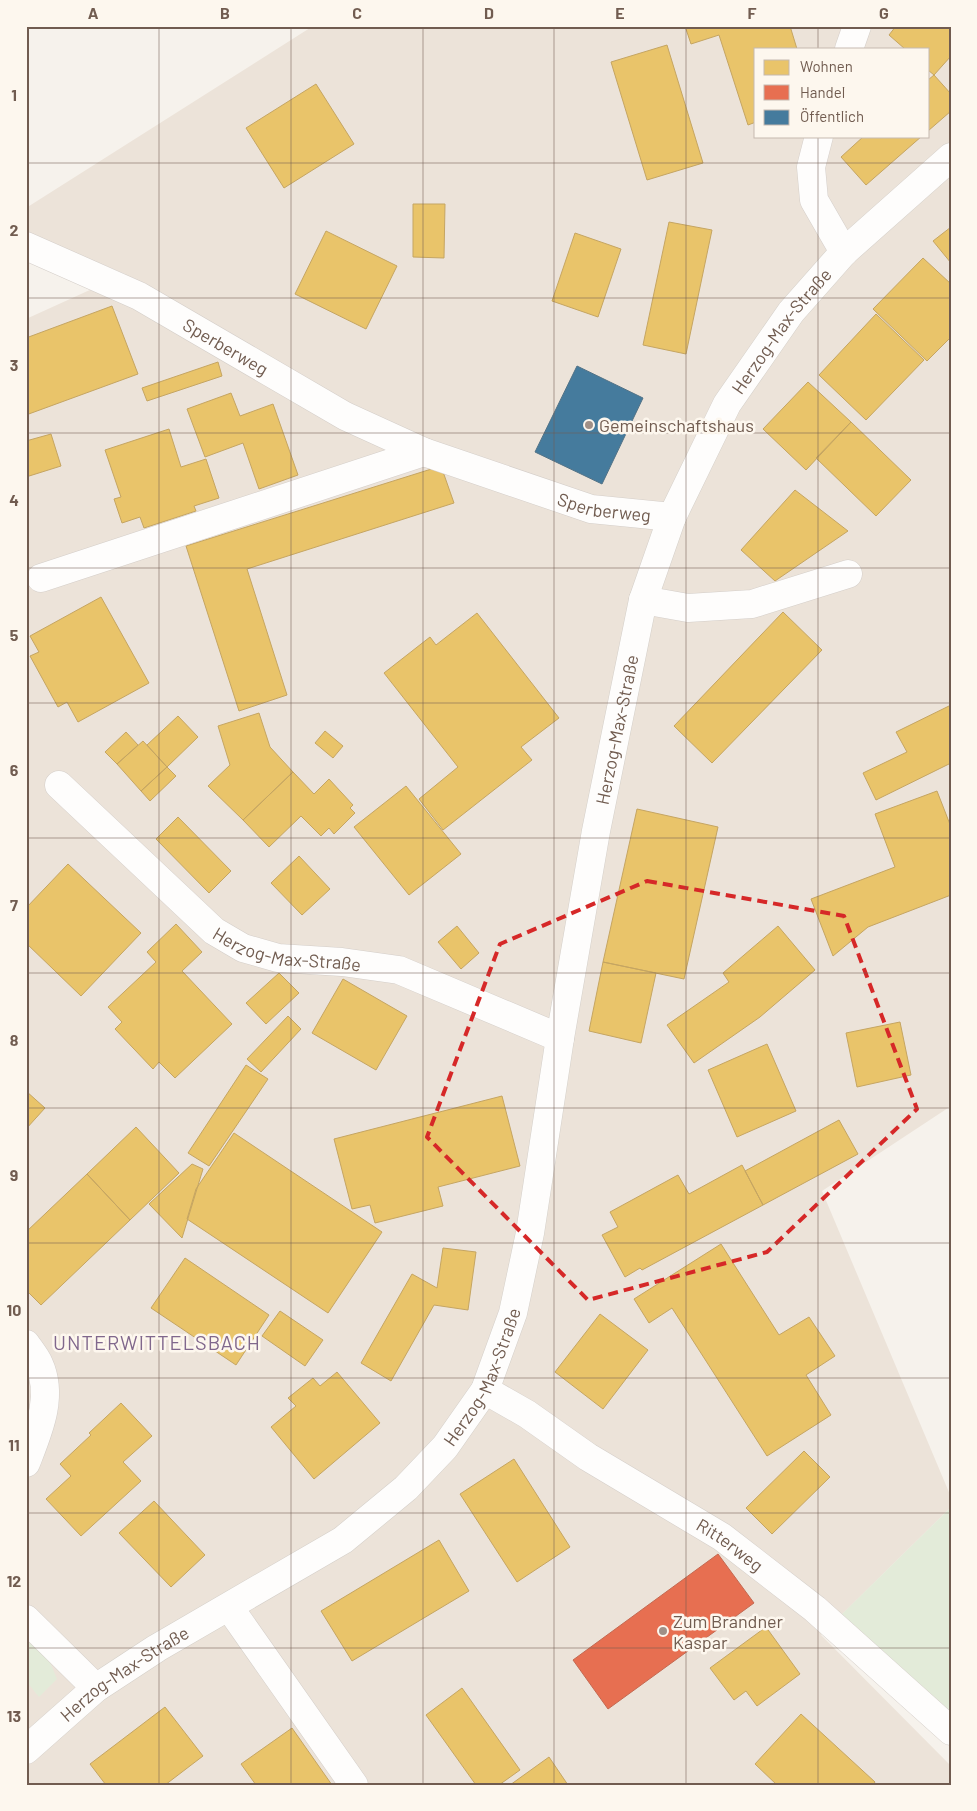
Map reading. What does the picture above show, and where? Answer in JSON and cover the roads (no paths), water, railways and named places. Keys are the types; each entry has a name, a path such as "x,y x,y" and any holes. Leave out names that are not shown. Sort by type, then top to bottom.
{"street":[{"path":"849,48 857,26"},
{"path":"818,138 811,167 814,200 844,252"},
{"name":"Herzog-Max-Straße","path":"26,1750 96,1688 157,1648 344,1540 406,1488 445,1447 486,1390 513,1313 530,1233 560,1038 596,831 643,600 672,517 727,404 791,312 844,252 951,157"},
{"name":"Sperberweg","path":"26,246 139,296 345,416 424,452 591,509 672,517"},
{"path":"41,578 424,452"},
{"path":"643,600 688,608 752,604 848,574"},
{"name":"Herzog-Max-Straße","path":"59,786 214,931 243,948 278,958 342,962 399,970 560,1038"},
{"path":"26,1344 39,1365 46,1395 40,1425 26,1463"},
{"name":"Ritterweg","path":"486,1390 527,1414 588,1457 722,1537 815,1609 951,1731"},
{"path":"230,1607 354,1785"},
{"path":"26,1619 96,1688"}],"place":[{"name":"Gemeinschaftshaus","path":"589,425"},
{"name":"Zum Brandner Kaspar","path":"663,1631"}],"district":[{"name":"UNTERWITTELSBACH","path":"157,1342"}]}
